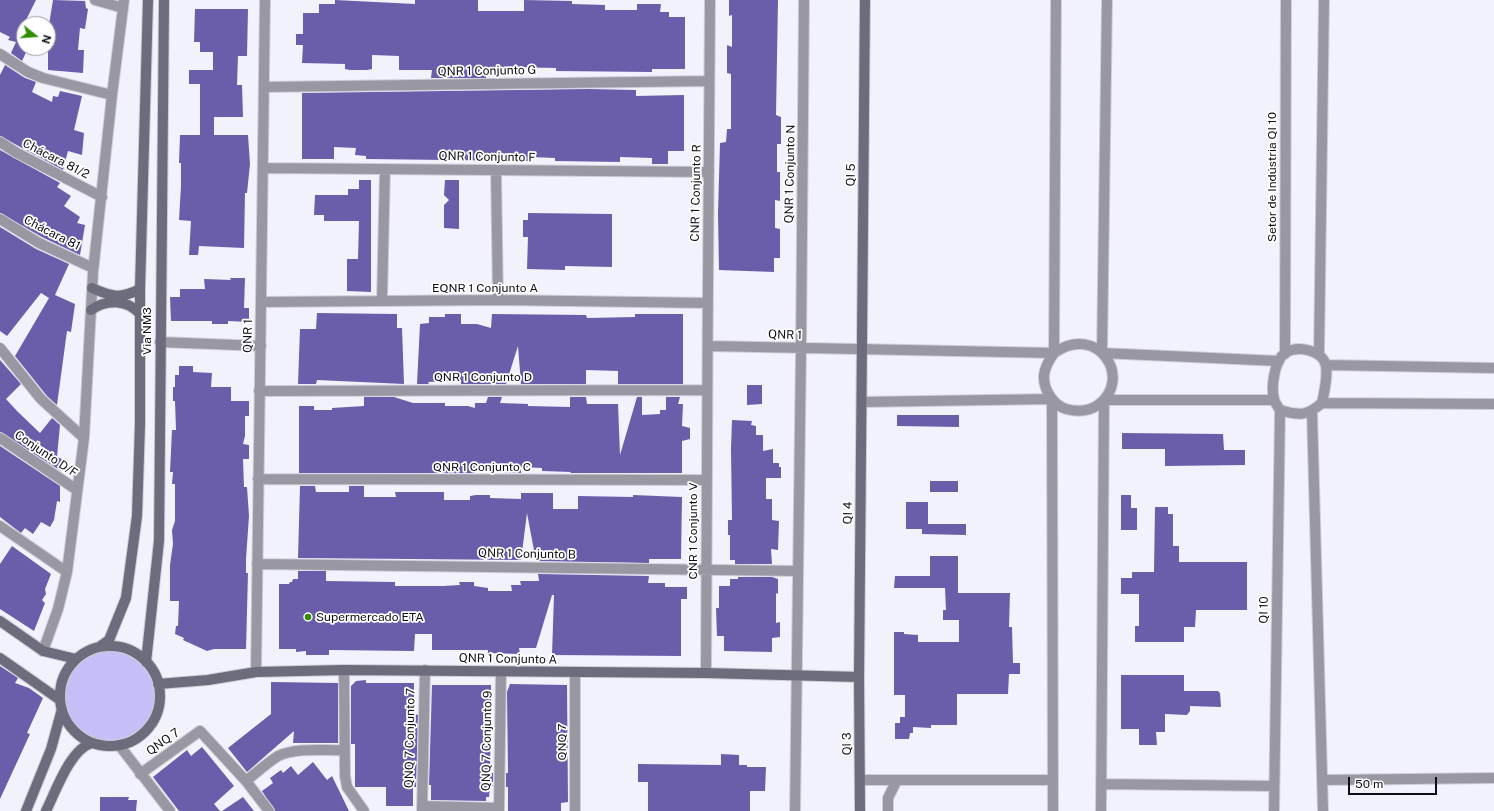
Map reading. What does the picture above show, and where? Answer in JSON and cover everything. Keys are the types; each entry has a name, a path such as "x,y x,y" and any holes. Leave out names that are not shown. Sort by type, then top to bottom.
{"main road":[{"name":"Via NM3","path":"99,647 109,640 126,598 137,516 140,432 140,289 148,0"},
{"name":"Via NM3","path":"146,662 159,542 164,0"},
{"name":"QI 5","path":"862,350 865,0"},
{"path":"92,288 116,296 127,295 140,289"},
{"path":"91,310 98,305 112,302 129,305 140,314"},
{"name":"QI 4","path":"859,677 862,350"},
{"path":"0,621 43,651 76,659"},
{"path":"0,658 61,705 71,729 83,739 98,745 119,745 130,743 143,734 154,722 159,707 158,684 155,673 138,654 113,645 99,647 80,655 68,668 61,683 61,705 51,749 26,811"},
{"name":"QNR 1 Conjunto A","path":"158,684 208,680 256,672 344,670 706,673 859,677"},
{"name":"QI 3","path":"859,677 860,811"},
{"path":"46,811 75,753 86,744 92,743"}],"street":[{"path":"43,651 58,609 67,572 84,438 92,288 112,95 124,4 95,0"},
{"name":"QNR 1","path":"256,672 259,391 264,168 265,0"},
{"name":"CNR 1 Conjunto R","path":"708,303 710,0"},
{"name":"QNR 1 Conjunto N","path":"795,811 804,0"},
{"path":"1054,353 1056,0"},
{"path":"1102,353 1107,0"},
{"name":"Setor de Indústria QI 10","path":"1282,357 1286,0"},
{"path":"1282,357 1272,383 1274,400 1280,410 1296,415 1312,412 1322,403 1326,382 1326,365 1319,355 1324,0"},
{"path":"0,54 28,72 43,78 112,95"},
{"name":"QNR 1 Conjunto G","path":"265,87 709,81"},
{"name":"Chácara 81/2","path":"0,142 17,153 102,197"},
{"name":"QNR 1 Conjunto F","path":"264,168 709,172"},
{"path":"382,300 385,169"},
{"path":"496,170 498,300"},
{"name":"Chácara 81","path":"0,219 46,247 94,268"},
{"name":"EQNR 1 Conjunto A","path":"261,302 498,300 708,303"},
{"path":"707,390 708,303"},
{"path":"160,342 261,346"},
{"path":"1077,343 1090,345 1102,353 1110,363 1112,376 1110,389 1104,400 1092,409 1078,412 1063,408 1052,399 1046,388 1044,376 1047,364 1054,353 1064,346 1077,343"},
{"name":"QNR 1","path":"708,346 1054,353"},
{"path":"0,348 41,399 84,438"},
{"path":"1102,353 1282,357 1301,349 1319,355"},
{"path":"1326,365 1494,368"},
{"name":"QNR 1 Conjunto D","path":"259,391 707,390"},
{"name":"CNR 1 Conjunto V","path":"706,673 707,390"},
{"path":"862,402 1052,399"},
{"path":"1052,399 1053,811"},
{"path":"1104,400 1274,400"},
{"path":"1101,811 1104,400"},
{"path":"1322,403 1494,404"},
{"name":"QI 10","path":"1274,811 1273,786 1280,410"},
{"path":"1312,412 1323,811"},
{"name":"Conjunto D/F","path":"0,438 77,490"},
{"name":"QNR 1 Conjunto C","path":"258,479 706,480"},
{"path":"0,526 67,572"},
{"name":"QNR 1 Conjunto B","path":"257,564 798,571"},
{"path":"344,670 345,776 347,787 364,811"},
{"name":"QNQ 7 Conjunto 7","path":"422,809 425,670"},
{"name":"QNQ 7 Conjunto 9","path":"499,810 501,672"},
{"name":"QNQ 7","path":"575,673 575,811"},
{"name":"QNQ 7","path":"140,774 200,731 246,781"},
{"path":"119,745 170,811"},
{"path":"269,811 246,781 277,757 294,751 344,750"},
{"path":"1323,780 1494,778"},
{"path":"860,780 1053,780"},
{"path":"888,811 888,798 896,780"},
{"path":"1101,784 1273,786"},
{"path":"422,809 499,810"}],"shaded area":[{"path":"110,646 129,650 145,661 156,677 160,696 156,715 145,731 129,742 110,746 91,742 75,731 64,715 60,696 64,677 75,661 91,650"}],"building":[{"path":"0,0 36,0 28,16 16,16 16,42 8,40 10,37 0,32"},
{"path":"53,0 85,1 86,8 88,9 85,29 80,28 78,50 84,50 83,73 48,70 48,56 56,56 56,16 50,16"},
{"path":"335,0 415,4 415,0 478,0 478,11 524,11 524,0 572,1 572,4 605,5 605,10 637,10 637,4 661,4 660,12 669,12 669,17 685,17 685,69 652,69 652,72 556,71 556,68 508,67 508,71 486,71 486,78 431,78 432,70 399,70 399,56 372,55 372,69 367,70 345,69 345,64 302,63 303,45 296,45 296,34 303,34 303,13 319,13 319,4 335,4"},
{"path":"729,0 778,0 776,115 781,117 781,144 777,144 777,172 780,172 780,201 775,200 775,228 780,229 780,258 774,258 774,272 719,270 718,214 720,143 726,142 727,129 731,129 731,74 727,73 727,45 732,47 732,15 729,16"},
{"path":"195,9 248,9 247,56 238,56 237,85 242,85 243,117 214,117 214,135 248,135 250,164 247,193 245,193 244,248 199,246 198,255 189,255 191,221 179,220 181,186 181,163 179,163 180,135 200,135 200,84 189,84 189,70 213,70 213,52 200,52 200,42 194,42"},
{"path":"16,42 16,56 24,56 22,61 11,53"},
{"path":"5,65 25,78 36,82 32,92 52,102 53,96 58,97 60,91 82,96 74,130 84,133 82,155 68,151 63,170 0,136 0,75"},
{"path":"588,89 636,90 636,96 684,95 684,151 668,151 668,164 652,164 652,158 620,157 620,162 555,161 555,158 530,157 530,161 366,159 366,156 355,155 356,148 334,147 334,159 302,159 302,93"},
{"path":"0,150 60,183 57,187 71,196 64,206 80,217 77,223 85,225 80,255 42,237 0,213"},
{"path":"359,180 371,180 371,292 347,291 347,259 358,259 359,221 324,221 324,215 314,215 315,195 348,195 348,189 359,189"},
{"path":"445,180 459,180 459,229 444,228 444,205 449,200 444,195"},
{"path":"528,213 612,214 612,267 565,266 565,270 527,269 528,237 523,237 523,220 528,220"},
{"path":"0,227 36,249 69,264 55,295 75,304 71,332 67,331 57,405 47,396 15,356 49,298 41,293 7,336 0,331"},
{"path":"230,278 245,278 244,308 249,308 249,322 228,321 228,324 212,324 212,321 171,321 170,297 180,297 180,289 205,289 204,279 231,280"},
{"path":"317,313 397,314 397,328 402,328 404,384 317,380 316,384 298,384 300,329 316,329"},
{"path":"445,314 461,314 461,324 477,324 491,328 492,314 586,315 587,318 635,317 635,314 683,314 683,384 618,384 618,371 586,370 586,384 521,384 518,346 506,384 461,384 461,381 450,381 417,384 420,324 429,323 429,317 445,317"},
{"path":"0,360 21,384 6,399 17,411 40,433 52,418 60,425 57,457 62,459 61,471 0,432"},
{"path":"179,366 193,366 193,372 212,373 211,387 231,387 231,401 249,401 249,416 245,416 245,436 243,444 249,445 249,459 243,459 244,487 247,487 249,516 246,559 246,573 248,573 246,649 214,649 207,651 183,640 184,638 175,634 176,626 178,626 179,601 170,601 170,565 173,544 172,530 175,521 175,484 172,484 173,472 170,472 172,430 176,430 173,387 175,387 175,375 179,375"},
{"path":"747,385 762,385 762,404 747,405"},
{"path":"364,397 394,397 413,403 445,403 445,406 468,406 475,408 475,403 486,403 488,397 502,397 500,403 528,404 528,406 570,407 570,397 586,397 587,404 618,404 620,455 637,397 642,397 642,415 660,414 660,410 666,410 666,397 680,397 678,404 683,404 682,426 690,428 690,439 682,441 682,473 570,473 571,472 542,471 542,468 521,467 521,473 475,471 475,473 299,473 299,406 314,406 314,410 332,410 332,408 364,406"},
{"path":"897,415 959,415 959,427 897,426"},
{"path":"732,420 752,421 751,425 756,426 756,435 763,435 763,451 773,449 773,463 779,463 779,467 781,467 781,478 766,478 766,499 772,499 772,520 779,521 778,550 771,549 772,564 735,564 735,560 730,560 730,535 728,535 728,520 732,520"},
{"path":"1122,433 1223,434 1224,450 1245,450 1245,465 1165,466 1165,449 1122,449"},
{"path":"0,446 60,486 60,502 57,501 54,520 50,527 41,522 33,534 25,528 21,533 0,517"},
{"path":"930,481 958,481 958,492 930,492"},
{"path":"300,486 315,486 316,492 349,492 349,486 364,486 364,497 396,497 395,492 444,492 444,500 470,500 470,496 476,495 490,495 490,498 521,499 521,493 553,493 553,509 578,509 578,496 633,497 633,495 682,497 681,559 649,559 649,563 536,561 527,513 521,560 298,558"},
{"path":"1121,495 1131,495 1131,508 1137,508 1137,530 1121,530"},
{"path":"906,502 928,502 928,524 966,524 966,535 922,534 922,529 906,529"},
{"path":"1155,507 1168,507 1168,514 1173,514 1173,546 1179,546 1179,562 1247,562 1247,610 1196,610 1195,627 1184,627 1184,642 1135,642 1135,626 1139,626 1139,594 1121,594 1121,578 1132,578 1132,572 1154,572"},
{"path":"12,546 51,574 45,589 46,594 42,600 45,603 34,631 0,609 0,564"},
{"path":"930,556 958,556 958,593 1010,593 1009,627 1012,627 1013,663 1020,663 1020,674 1009,674 1008,694 957,694 957,725 931,725 931,728 913,727 913,733 910,733 909,739 895,739 895,723 900,723 900,717 905,717 905,695 894,695 894,632 904,632 904,634 918,635 918,642 959,642 959,620 943,620 943,610 946,610 945,588 894,588 895,576 930,576"},
{"path":"298,571 326,571 326,581 395,582 395,586 443,586 460,585 459,582 474,582 474,586 488,588 488,591 512,591 511,585 521,585 520,581 539,581 538,574 649,576 648,583 665,583 665,587 687,587 687,599 681,599 681,656 552,655 554,595 552,595 536,648 519,648 520,654 488,653 488,650 432,650 432,634 415,634 414,651 329,650 329,655 306,655 306,651 296,652 296,649 279,649 279,584 289,584 293,579 298,579"},
{"path":"738,577 772,577 778,579 778,594 776,593 776,623 780,622 780,637 772,638 772,652 724,651 724,636 717,636 716,608 719,608 719,586 730,586 730,579 738,579"},
{"path":"0,666 18,678 15,683 29,688 43,698 27,733 30,734 0,799"},
{"path":"1121,675 1184,675 1184,691 1218,691 1220,693 1221,707 1190,706 1190,711 1187,715 1165,714 1165,732 1156,732 1157,745 1139,745 1139,729 1121,729"},
{"path":"366,680 366,683 414,683 414,714 418,715 416,787 413,787 413,806 386,806 386,787 355,787 355,744 351,744 351,686 356,681"},
{"path":"271,682 338,683 338,743 293,743 294,731 247,772 228,748 271,714"},
{"path":"510,684 567,685 568,802 561,803 561,811 508,811 508,787 506,787 506,773 508,773 507,692"},
{"path":"432,685 491,685 490,773 493,773 493,786 490,786 489,797 486,797 486,801 431,800 431,785 429,785"},
{"path":"202,747 234,786 214,804 220,811 179,811 153,777 187,750 191,756"},
{"path":"721,754 739,755 739,765 747,765 747,767 766,767 765,791 750,791 750,811 648,811 648,782 638,782 638,764 721,765"},
{"path":"313,762 327,780 332,776 349,811 275,811 262,791 273,783 270,778 281,770 283,773 291,766 298,775"},
{"path":"100,797 129,797 128,800 137,800 136,811 100,811"},
{"path":"243,797 254,811 222,811"}],"place":[{"name":"Supermercado ETA","path":"308,617"}]}
